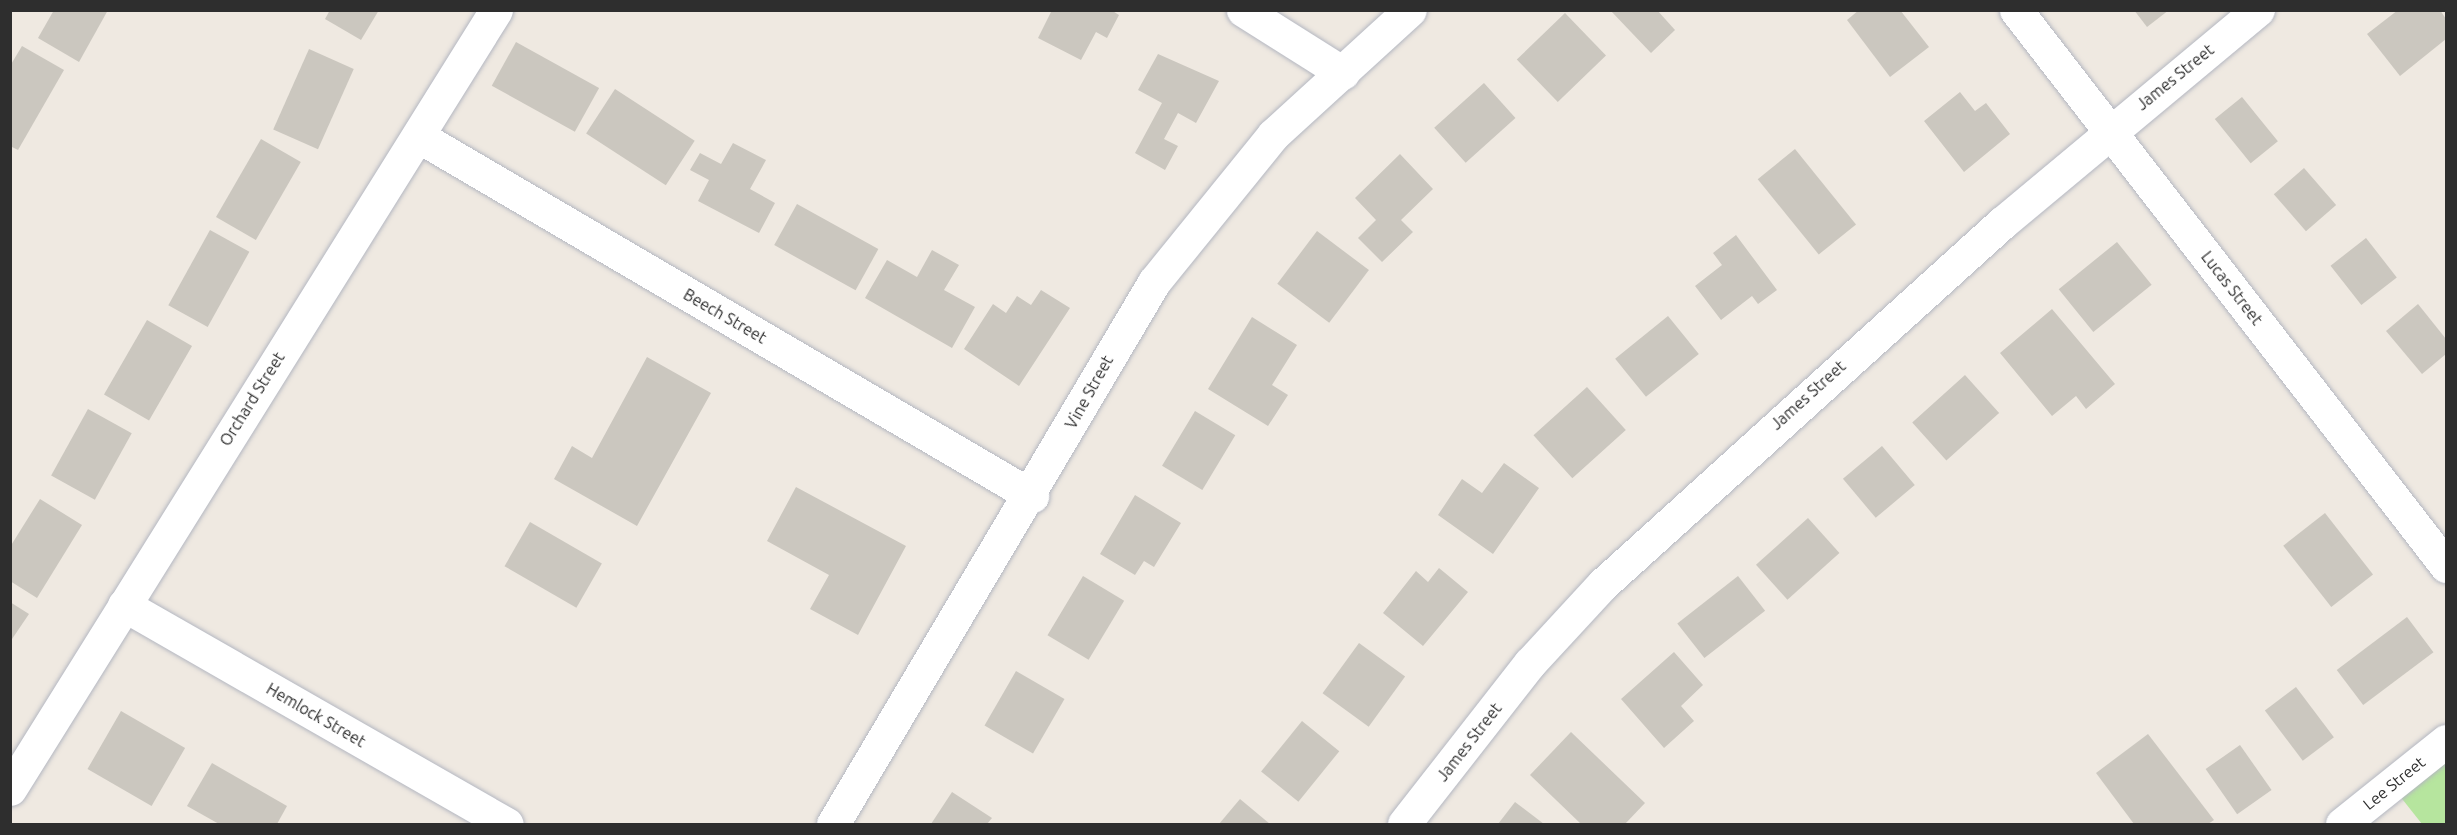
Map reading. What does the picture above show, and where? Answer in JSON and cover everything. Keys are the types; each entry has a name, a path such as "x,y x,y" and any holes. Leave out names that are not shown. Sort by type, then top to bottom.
{"street":[{"name":"Orchard Street","path":"10,789 496,10"},
{"path":"1243,10 1342,73"},
{"name":"Vine Street","path":"833,825 1032,496 1154,282 1273,135 1410,10"},
{"name":"Lucas Street","path":"2016,10 2446,566"},
{"name":"James Street","path":"1404,825 1530,663 1603,584 2110,130 2258,10"},
{"name":"Beech Street","path":"418,136 1032,496"},
{"name":"Hemlock Street","path":"124,605 507,825"},
{"name":"Lee Street","path":"2343,825 2446,741"}],"green space":[{"path":"2446,759 2446,824 2422,824 2399,795"}],"building":[{"path":"54,10 108,10 79,62 38,38"},
{"path":"330,10 379,10 361,40 325,19"},
{"path":"1052,10 1111,10 1119,15 1107,38 1096,32 1081,60 1038,38"},
{"path":"1610,10 1657,10 1675,30 1651,53"},
{"path":"1859,10 1900,10 1929,47 1890,77 1847,20"},
{"path":"2134,10 2169,10 2147,27"},
{"path":"2398,10 2440,10 2446,19 2446,39 2400,76 2367,34"},
{"path":"1565,13 1606,55 1558,102 1517,60"},
{"path":"516,42 599,88 575,132 492,86"},
{"path":"22,46 64,70 18,150 10,146 10,66"},
{"path":"309,49 354,69 318,149 273,129"},
{"path":"1158,54 1219,81 1196,123 1178,113 1164,139 1178,146 1165,170 1135,153 1162,103 1138,90"},
{"path":"1484,83 1515,118 1466,163 1434,128"},
{"path":"615,89 695,141 666,185 586,133"},
{"path":"1960,92 1975,111 1986,103 2010,134 1964,172 1924,121"},
{"path":"2242,97 2278,141 2251,163 2215,119"},
{"path":"261,139 301,162 256,240 216,217"},
{"path":"733,143 766,160 750,189 775,203 759,233 698,201 709,180 690,170 700,153 721,164"},
{"path":"1795,149 1856,224 1819,255 1758,179"},
{"path":"1400,154 1433,189 1401,220 1413,232 1382,262 1358,238 1376,220 1355,198"},
{"path":"2304,168 2336,205 2306,231 2274,194"},
{"path":"797,204 878,249 856,290 774,245"},
{"path":"210,230 249,252 208,327 168,305"},
{"path":"1317,231 1369,270 1329,323 1277,284"},
{"path":"1736,235 1777,290 1758,304 1752,296 1721,320 1695,286 1722,265 1713,253"},
{"path":"2366,238 2397,277 2361,305 2331,266"},
{"path":"2117,242 2152,285 2093,332 2059,289"},
{"path":"932,250 959,265 944,290 975,307 952,348 865,298 887,260 917,277"},
{"path":"1041,290 1070,308 1019,386 964,349 993,304 1006,313 1017,296 1031,305"},
{"path":"2418,304 2446,339 2446,354 2422,374 2386,331"},
{"path":"2052,309 2115,384 2086,409 2076,396 2052,416 2000,353"},
{"path":"1668,316 1699,354 1646,397 1615,359"},
{"path":"1252,317 1297,345 1272,385 1288,395 1268,426 1208,389"},
{"path":"147,320 192,346 149,420 104,394"},
{"path":"647,357 711,393 637,526 554,479 572,446 592,458"},
{"path":"1965,375 1999,413 1946,460 1912,423"},
{"path":"1587,387 1626,430 1572,478 1533,435"},
{"path":"88,409 132,433 95,500 51,475"},
{"path":"1195,411 1235,435 1202,490 1162,466"},
{"path":"1882,446 1915,485 1876,518 1843,479"},
{"path":"1504,463 1539,488 1493,554 1438,515 1462,479 1482,493"},
{"path":"796,487 906,546 858,635 810,609 829,575 767,541"},
{"path":"1135,495 1181,523 1154,567 1144,561 1135,575 1100,554"},
{"path":"40,499 82,525 37,598 10,581 10,547"},
{"path":"2325,513 2373,574 2331,607 2283,546"},
{"path":"1808,518 1839,553 1787,600 1756,565"},
{"path":"530,522 602,564 576,608 504,566"},
{"path":"1439,568 1468,592 1423,646 1383,613 1416,571 1428,582"},
{"path":"1083,576 1124,601 1089,660 1047,635"},
{"path":"1738,576 1765,611 1704,658 1677,623"},
{"path":"10,602 29,614 10,642"},
{"path":"2407,617 2433,652 2363,705 2337,670"},
{"path":"1359,643 1405,677 1369,727 1323,693"},
{"path":"1674,652 1703,685 1681,706 1694,721 1664,748 1621,699"},
{"path":"1016,671 1064,699 1033,754 984,726"},
{"path":"2296,687 2334,737 2303,761 2265,710"},
{"path":"121,711 185,748 152,806 88,769"},
{"path":"1302,721 1339,751 1298,802 1261,772"},
{"path":"1571,732 1645,803 1625,824 1581,824 1530,775"},
{"path":"2148,734 2214,820 2208,824 2134,824 2096,773"},
{"path":"2240,745 2272,790 2237,814 2206,769"},
{"path":"212,763 287,806 277,824 219,824 187,806"},
{"path":"952,792 992,818 987,824 931,824"},
{"path":"1240,799 1270,824 1219,824"},
{"path":"1515,802 1544,824 1498,824"}]}
